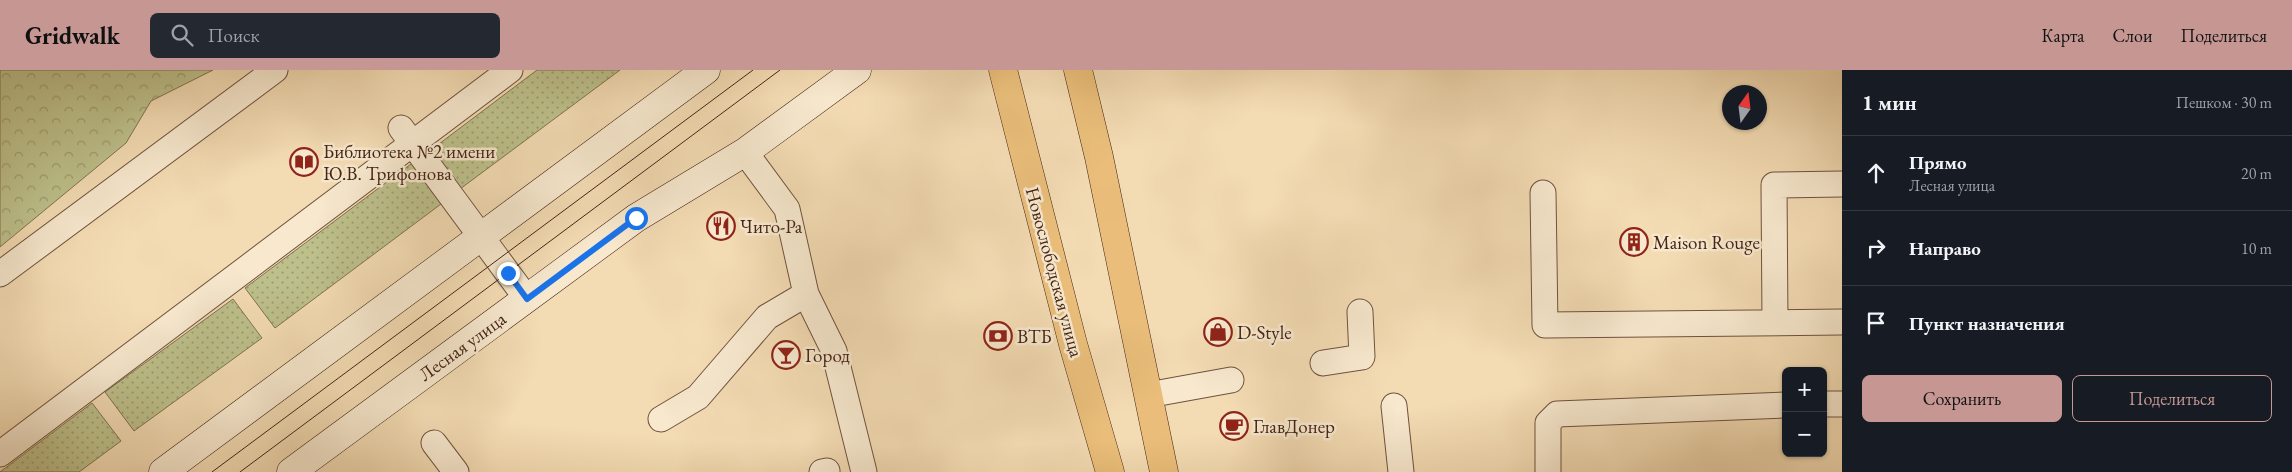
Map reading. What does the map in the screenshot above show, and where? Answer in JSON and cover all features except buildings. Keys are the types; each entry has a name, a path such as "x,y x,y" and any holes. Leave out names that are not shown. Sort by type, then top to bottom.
{"main road":[{"name":"Новослободская улица","path":"1003,70 1073,344 1110,472"},
{"path":"1078,70 1099,156 1164,472"}],"street":[{"path":"163,472 706,70"},
{"name":"Лесная улица","path":"291,472 636,218 745,152 857,70"}],"lane":[{"path":"0,274 275,70"},
{"path":"0,454 407,135 510,70"},
{"path":"407,135 527,299"},
{"path":"745,152 787,208 806,294 834,351 864,472"},
{"path":"1775,323 1774,185 1842,184"},
{"path":"1544,193 1544,325 1842,322"},
{"path":"661,419 698,397 767,317 806,294"},
{"path":"1323,363 1362,357 1360,312"},
{"path":"1148,395 1231,380"},
{"path":"1827,404 1842,404"},
{"path":"1548,472 1548,423 1557,414 1782,405"},
{"path":"1394,406 1401,472"},
{"path":"434,443 456,472"}],"green space":[{"path":"0,70 213,70 151,101 126,143 0,247"},
{"path":"537,70 620,70 460,189 431,150"},
{"path":"415,161 445,201 275,328 245,288"},
{"path":"233,299 262,338 134,431 105,392"},
{"path":"92,403 121,441 79,472 0,472"}],"tram line":[{"path":"212,472 753,70"},
{"path":"240,472 780,70"}],"place":[{"name":"Библиотека №2 имени Ю.В. Трифонова","path":"304,162"},
{"name":"Чито-Ра","path":"721,226"},
{"name":"Maison Rouge","path":"1634,242"},
{"name":"D-Style","path":"1218,332"},
{"name":"ВТБ","path":"998,336"},
{"name":"Город","path":"786,355"},
{"name":"ГлавДонер","path":"1234,426"}],"route":[{"path":"508,273 527,299 636,218"}]}
